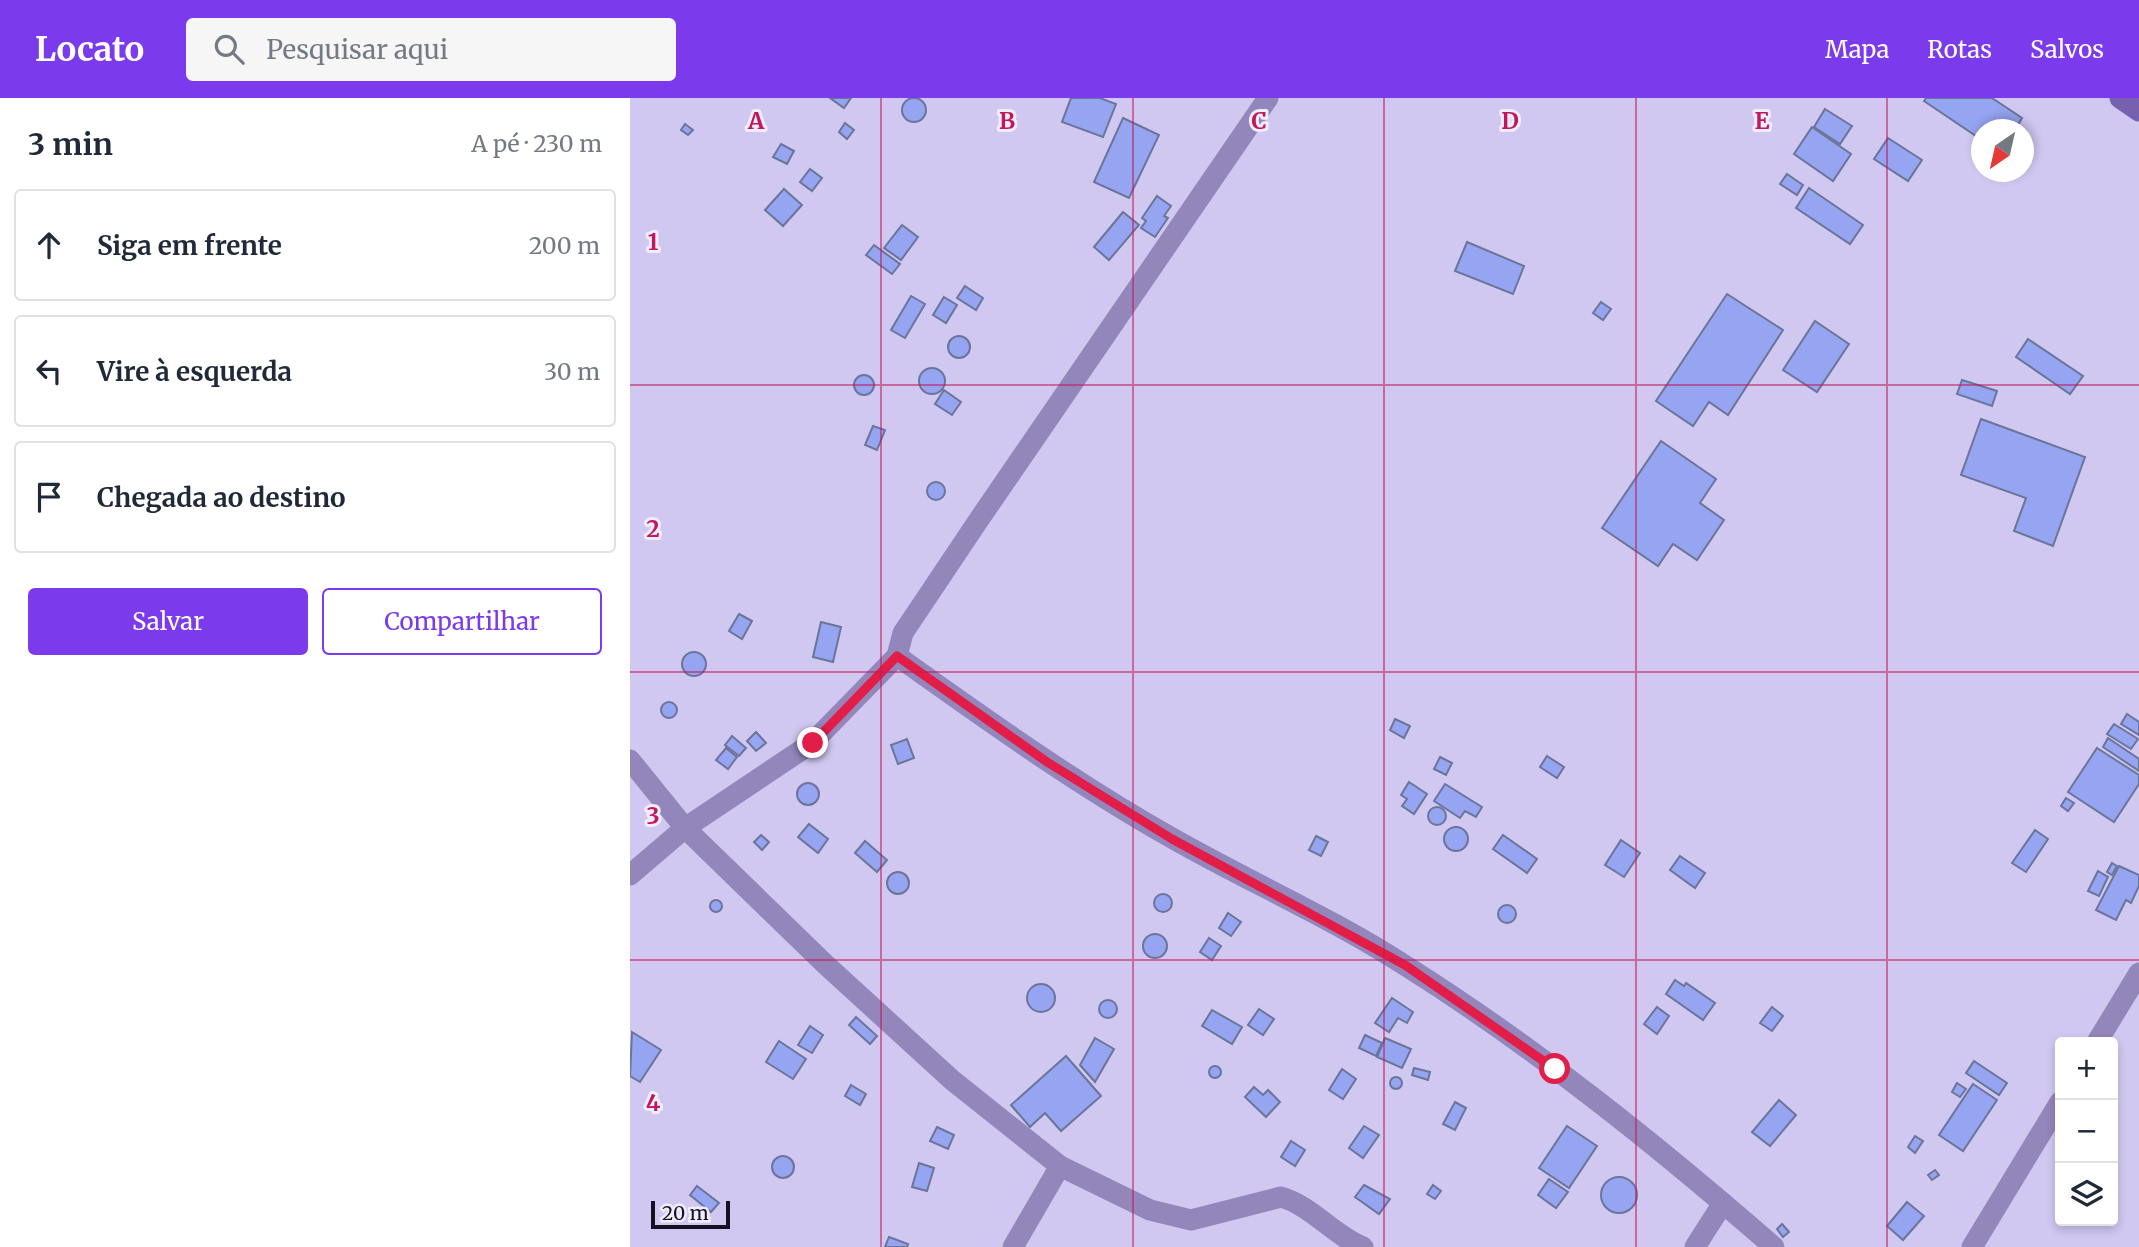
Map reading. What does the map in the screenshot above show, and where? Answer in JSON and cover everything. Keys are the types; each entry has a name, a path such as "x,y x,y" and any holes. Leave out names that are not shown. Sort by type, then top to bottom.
{"main road":[{"path":"2120,98 2139,111"}],"street":[{"path":"630,875 685,828 813,743 897,656 904,633 978,521 1268,98"},
{"path":"897,656 1058,769 1172,839 1405,965 1555,1069 1774,1247"},
{"path":"630,760 685,828 825,964 943,1071 1060,1166 1150,1210 1191,1220 1281,1197 1294,1201 1349,1241 1363,1247"},
{"path":"2100,1037 2139,973"},
{"path":"1972,1247 2055,1110"},
{"path":"1013,1247 1060,1166"},
{"path":"1695,1247 1723,1203"}],"building":[{"path":"830,98 851,98 844,108"},
{"path":"914,98 922,102 926,110 922,118 914,122 906,118 902,110 906,102"},
{"path":"1071,98 1100,98 1116,104 1103,137 1062,122"},
{"path":"1926,98 1992,98 2022,118 1971,119 1971,133 1924,101"},
{"path":"1825,109 1852,126 1840,144 1814,127"},
{"path":"1123,118 1159,135 1129,198 1094,182"},
{"path":"845,123 854,130 847,139 839,132"},
{"path":"685,124 693,130 688,135 681,130"},
{"path":"1812,127 1851,154 1833,181 1794,154"},
{"path":"1888,138 1922,160 1908,181 1874,159"},
{"path":"781,144 794,151 787,164 773,157"},
{"path":"810,169 822,178 812,191 800,182"},
{"path":"1787,174 1803,185 1797,195 1780,184"},
{"path":"1809,188 1863,225 1850,244 1796,208"},
{"path":"784,189 802,205 783,226 765,210"},
{"path":"1157,196 1171,206 1164,216 1168,218 1155,237 1141,228 1146,221 1142,218"},
{"path":"1123,212 1139,225 1109,260 1094,247"},
{"path":"902,225 918,237 901,260 884,248"},
{"path":"1467,242 1524,266 1513,294 1455,271"},
{"path":"874,245 900,264 892,274 866,255"},
{"path":"965,286 983,298 976,310 957,298"},
{"path":"1727,294 1783,330 1728,415 1709,402 1693,426 1656,401"},
{"path":"911,296 925,304 905,338 891,330"},
{"path":"944,297 957,305 946,323 933,315"},
{"path":"1601,302 1611,309 1603,320 1593,313"},
{"path":"1815,321 1849,344 1817,392 1783,370"},
{"path":"959,336 967,339 970,347 967,355 959,358 951,355 948,347 951,339"},
{"path":"2028,339 2083,376 2070,394 2016,357"},
{"path":"932,368 941,372 945,381 941,390 932,394 923,390 919,381 923,372"},
{"path":"864,375 871,378 874,385 871,392 864,395 857,392 854,385 857,378"},
{"path":"1962,380 1997,391 1992,406 1957,394"},
{"path":"944,390 961,402 952,415 935,404"},
{"path":"1981,419 2085,457 2053,546 2014,531 2026,498 1961,475"},
{"path":"873,426 885,430 877,450 865,445"},
{"path":"1661,441 1716,479 1700,503 1724,520 1697,560 1673,544 1658,566 1602,528"},
{"path":"936,482 942,485 945,491 942,497 936,500 930,497 927,491 930,485"},
{"path":"739,614 752,621 742,639 729,631"},
{"path":"821,622 841,627 833,662 813,657"},
{"path":"694,652 702,656 706,664 702,672 694,676 686,672 682,664 686,656"},
{"path":"669,702 675,704 675,716 669,718 663,716 661,710 663,704"},
{"path":"2127,714 2139,722 2139,735 2121,724"},
{"path":"1395,719 1410,726 1404,738 1390,730"},
{"path":"2114,724 2138,739 2131,749 2107,734"},
{"path":"756,732 766,743 756,751 747,741"},
{"path":"732,736 746,748 739,756 725,745"},
{"path":"2108,738 2139,759 2139,771 2103,747"},
{"path":"907,739 914,758 898,764 891,745"},
{"path":"726,748 737,757 728,769 716,760"},
{"path":"2097,748 2139,775 2139,784 2114,822 2068,792"},
{"path":"1547,756 1564,767 1557,778 1540,767"},
{"path":"1440,757 1452,763 1446,775 1434,769"},
{"path":"1409,782 1427,794 1414,814 1402,806 1407,799 1401,795"},
{"path":"808,783 816,786 819,794 816,802 808,805 800,802 797,794 800,786"},
{"path":"1445,784 1482,807 1476,817 1465,811 1460,818 1434,801"},
{"path":"2066,798 2074,803 2068,811 2061,806"},
{"path":"1437,807 1443,810 1446,816 1443,822 1437,825 1431,822 1428,816 1431,810"},
{"path":"809,824 828,839 818,853 798,837"},
{"path":"1456,827 1467,834 1468,839 1461,850 1456,851 1445,844 1444,839 1451,828"},
{"path":"2035,830 2048,839 2026,872 2012,863"},
{"path":"761,835 769,842 762,850 754,842"},
{"path":"1503,835 1537,859 1527,873 1493,849"},
{"path":"1316,836 1328,842 1321,856 1309,850"},
{"path":"1621,840 1640,853 1624,877 1605,865"},
{"path":"865,841 887,860 877,872 855,853"},
{"path":"1680,856 1705,873 1695,888 1670,870"},
{"path":"2112,863 2117,866 2112,875 2107,872"},
{"path":"2119,866 2139,875 2139,886 2131,903 2126,900 2116,920 2096,910"},
{"path":"2098,871 2108,877 2099,896 2088,891"},
{"path":"898,872 908,879 909,883 902,893 898,894 888,887 887,883 894,873"},
{"path":"1159,894 1167,894 1172,903 1170,910 1159,912 1154,907 1154,899"},
{"path":"716,900 722,906 716,912 710,906"},
{"path":"1507,905 1513,908 1516,914 1513,920 1507,923 1501,920 1498,914 1501,908"},
{"path":"1228,913 1241,922 1231,936 1219,928"},
{"path":"1155,934 1164,937 1167,946 1164,955 1155,958 1146,955 1143,946 1146,937"},
{"path":"1209,938 1221,946 1212,960 1200,952"},
{"path":"1675,980 1684,986 1686,983 1715,1003 1703,1020 1666,994"},
{"path":"1041,984 1051,988 1055,998 1051,1008 1041,1012 1031,1008 1027,998 1031,988"},
{"path":"1392,998 1413,1012 1407,1023 1398,1018 1389,1032 1375,1023"},
{"path":"1104,1000 1112,1000 1117,1009 1115,1016 1104,1018 1099,1013 1099,1005"},
{"path":"1657,1007 1669,1016 1657,1034 1644,1024"},
{"path":"1772,1007 1783,1016 1772,1031 1760,1023"},
{"path":"1259,1009 1274,1019 1263,1035 1248,1025"},
{"path":"1212,1010 1242,1027 1232,1044 1202,1026"},
{"path":"856,1017 877,1036 870,1044 849,1025"},
{"path":"810,1026 823,1035 812,1053 798,1045"},
{"path":"632,1032 661,1050 640,1082 630,1076"},
{"path":"1365,1035 1382,1043 1376,1056 1359,1048"},
{"path":"1095,1038 1114,1049 1095,1082 1080,1065"},
{"path":"1385,1038 1411,1049 1402,1068 1377,1057"},
{"path":"779,1041 806,1059 793,1079 766,1062"},
{"path":"1066,1056 1101,1096 1061,1131 1045,1113 1030,1127 1011,1105"},
{"path":"1974,1061 2007,1083 1999,1095 1966,1073"},
{"path":"1210,1067 1220,1067 1220,1077 1210,1077"},
{"path":"1414,1068 1430,1072 1428,1080 1412,1075"},
{"path":"1342,1069 1356,1079 1343,1099 1329,1090"},
{"path":"1396,1077 1402,1083 1396,1089 1390,1083"},
{"path":"1957,1083 1966,1089 1960,1097 1952,1092"},
{"path":"1973,1084 1997,1100 1963,1151 1939,1135"},
{"path":"851,1085 866,1094 860,1105 845,1096"},
{"path":"1254,1087 1263,1095 1268,1090 1280,1102 1266,1117 1245,1097"},
{"path":"1779,1100 1796,1115 1770,1146 1752,1132"},
{"path":"1455,1102 1466,1108 1455,1130 1443,1124"},
{"path":"1364,1126 1379,1135 1363,1158 1349,1148"},
{"path":"1567,1126 1597,1146 1569,1188 1539,1168"},
{"path":"937,1127 954,1135 948,1149 930,1141"},
{"path":"1915,1136 1923,1141 1915,1153 1908,1147"},
{"path":"1291,1141 1305,1150 1295,1166 1281,1157"},
{"path":"783,1156 791,1159 794,1167 791,1175 783,1178 775,1175 772,1167 775,1159"},
{"path":"919,1163 934,1168 927,1191 912,1187"},
{"path":"1935,1170 1939,1175 1932,1180 1928,1175"},
{"path":"1619,1177 1632,1182 1637,1195 1632,1208 1619,1213 1606,1208 1601,1195 1606,1182"},
{"path":"1549,1179 1568,1192 1556,1208 1538,1195"},
{"path":"1364,1185 1390,1199 1379,1214 1355,1197"},
{"path":"1433,1185 1441,1191 1435,1199 1427,1194"},
{"path":"697,1186 719,1203 711,1212 690,1195"},
{"path":"1907,1202 1924,1216 1903,1240 1887,1226"},
{"path":"1782,1224 1789,1232 1783,1237 1777,1229"},
{"path":"889,1237 908,1244 907,1247 885,1247"}],"route":[{"path":"813,743 897,656 1047,762 1172,839 1405,965 1555,1069"}]}
